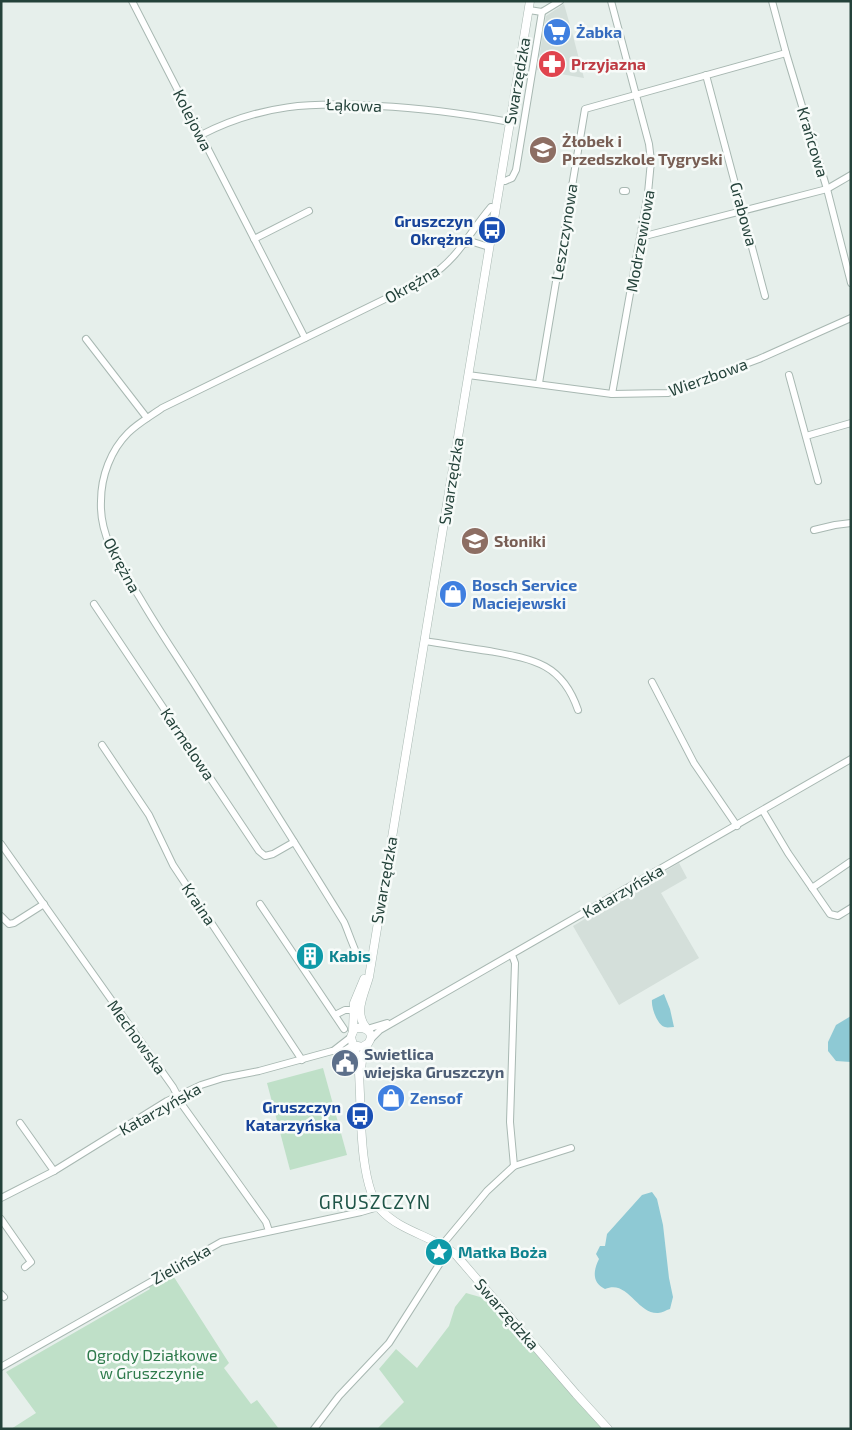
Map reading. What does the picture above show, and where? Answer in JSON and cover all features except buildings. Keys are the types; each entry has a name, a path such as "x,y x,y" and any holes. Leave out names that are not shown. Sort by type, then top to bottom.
{"street":[{"name":"Kolejowa","path":"132,1 305,338"},
{"path":"500,181 512,178 516,170 542,12 560,1"},
{"name":"Modrzewiowa","path":"611,1 649,144 651,161 641,237 612,394"},
{"name":"Krańcowa","path":"772,1 827,188 851,283"},
{"path":"530,6 542,12"},
{"name":"Swarzędzka","path":"530,6 369,977 356,1010 350,1036 356,1051 365,1163 371,1191 378,1206 385,1214 408,1230 445,1247 465,1265 608,1429"},
{"name":"Leszczynowa","path":"539,383 586,109 786,53"},
{"name":"Grabowa","path":"706,76 765,296"},
{"name":"Łąkowa","path":"201,135 233,120 262,112 306,104 325,103 425,108 510,122"},
{"path":"505,152 518,154"},
{"path":"641,237 827,188 851,176"},
{"name":"Okrężna","path":"371,961 360,959 357,955 344,922 114,556 106,536 100,501 112,454 129,432 147,418 162,408 428,278 448,262 465,244 490,208 496,208"},
{"path":"254,239 309,210"},
{"path":"465,244 473,242 489,247"},
{"name":"Wierzbowa","path":"468,374 612,394 668,394 759,359 851,318"},
{"path":"86,339 147,418"},
{"path":"789,375 818,480"},
{"path":"806,436 851,423"},
{"path":"814,530 836,524 851,523"},
{"name":"Karmelowa","path":"94,604 259,851 266,856 294,842"},
{"path":"424,641 528,658 547,667 560,678 574,696 578,710"},
{"path":"652,682 694,762 737,826"},
{"name":"Kraina","path":"102,744 149,816 172,865 302,1060"},
{"name":"Katarzyńska","path":"369,1042 380,1030 851,759"},
{"path":"762,811 830,914 838,916 850,908"},
{"name":"Mechowska","path":"1,844 266,1222 270,1231"},
{"path":"812,888 850,862"},
{"path":"1,916 9,924 14,923 44,904"},
{"path":"260,904 335,1015 350,1036 362,1047 369,1042 370,1034 360,1020 356,1010 345,1010 335,1015"},
{"path":"512,955 515,963 510,1122 514,1166"},
{"name":"Katarzyńska","path":"367,1029 395,1022"},
{"path":"350,1036 359,1027 367,1029"},
{"name":"Katarzyńska","path":"1,1198 54,1171 178,1096 212,1081 332,1051 350,1036"},
{"name":"Swarzędzka","path":"359,1077 364,1051 369,1042"},
{"path":"20,1123 54,1171"},
{"path":"314,1429 339,1396 389,1343 445,1247 487,1191 514,1166 571,1148"},
{"name":"Zielińska","path":"1,1367 213,1245 238,1237 366,1211 378,1206"},
{"path":"1,1219 31,1262 25,1266"}],"shaded area":[{"path":"564,4 584,78 537,70 546,16"},
{"path":"679,863 687,878 661,893 699,958 619,1005 573,926"}],"green space":[{"path":"323,1068 347,1155 290,1170 267,1083"},
{"name":"Ogrody Działkowe w Gruszczynie","path":"172,1274 229,1363 224,1368 251,1404 257,1400 279,1429 11,1429 36,1413 6,1372 150,1289 149,1287"},
{"path":"466,1293 480,1297 496,1308 604,1429 377,1429 404,1402 379,1369 396,1349 417,1368 449,1326 455,1307"}],"water":[{"path":"664,994 674,1027 662,1026 654,1011 652,1000"},
{"path":"851,1016 851,1062 836,1061 828,1051 828,1042 836,1025"},
{"path":"652,1192 657,1199 663,1225 673,1297 670,1309 661,1313 651,1312 644,1308 620,1289 613,1287 605,1289 598,1283 595,1276 599,1259 596,1254 600,1246 605,1246 607,1234 642,1195"}],"place":[{"name":"Żabka","path":"557,32"},
{"name":"Przyjazna","path":"552,64"},
{"name":"Żłobek i Przedszkole Tygryski","path":"543,150"},
{"name":"Gruszczyn Okrężna","path":"492,230"},
{"name":"Słoniki","path":"475,541"},
{"name":"Bosch Service Maciejewski","path":"453,594"},
{"name":"Kabis","path":"310,956"},
{"name":"Swietlica wiejska Gruszczyn","path":"345,1063"},
{"name":"Zensof","path":"391,1098"},
{"name":"Gruszczyn Katarzyńska","path":"360,1116"},
{"name":"Matka Boża","path":"439,1252"}],"district":[{"name":"GRUSZCZYN","path":"375,1202"}]}
